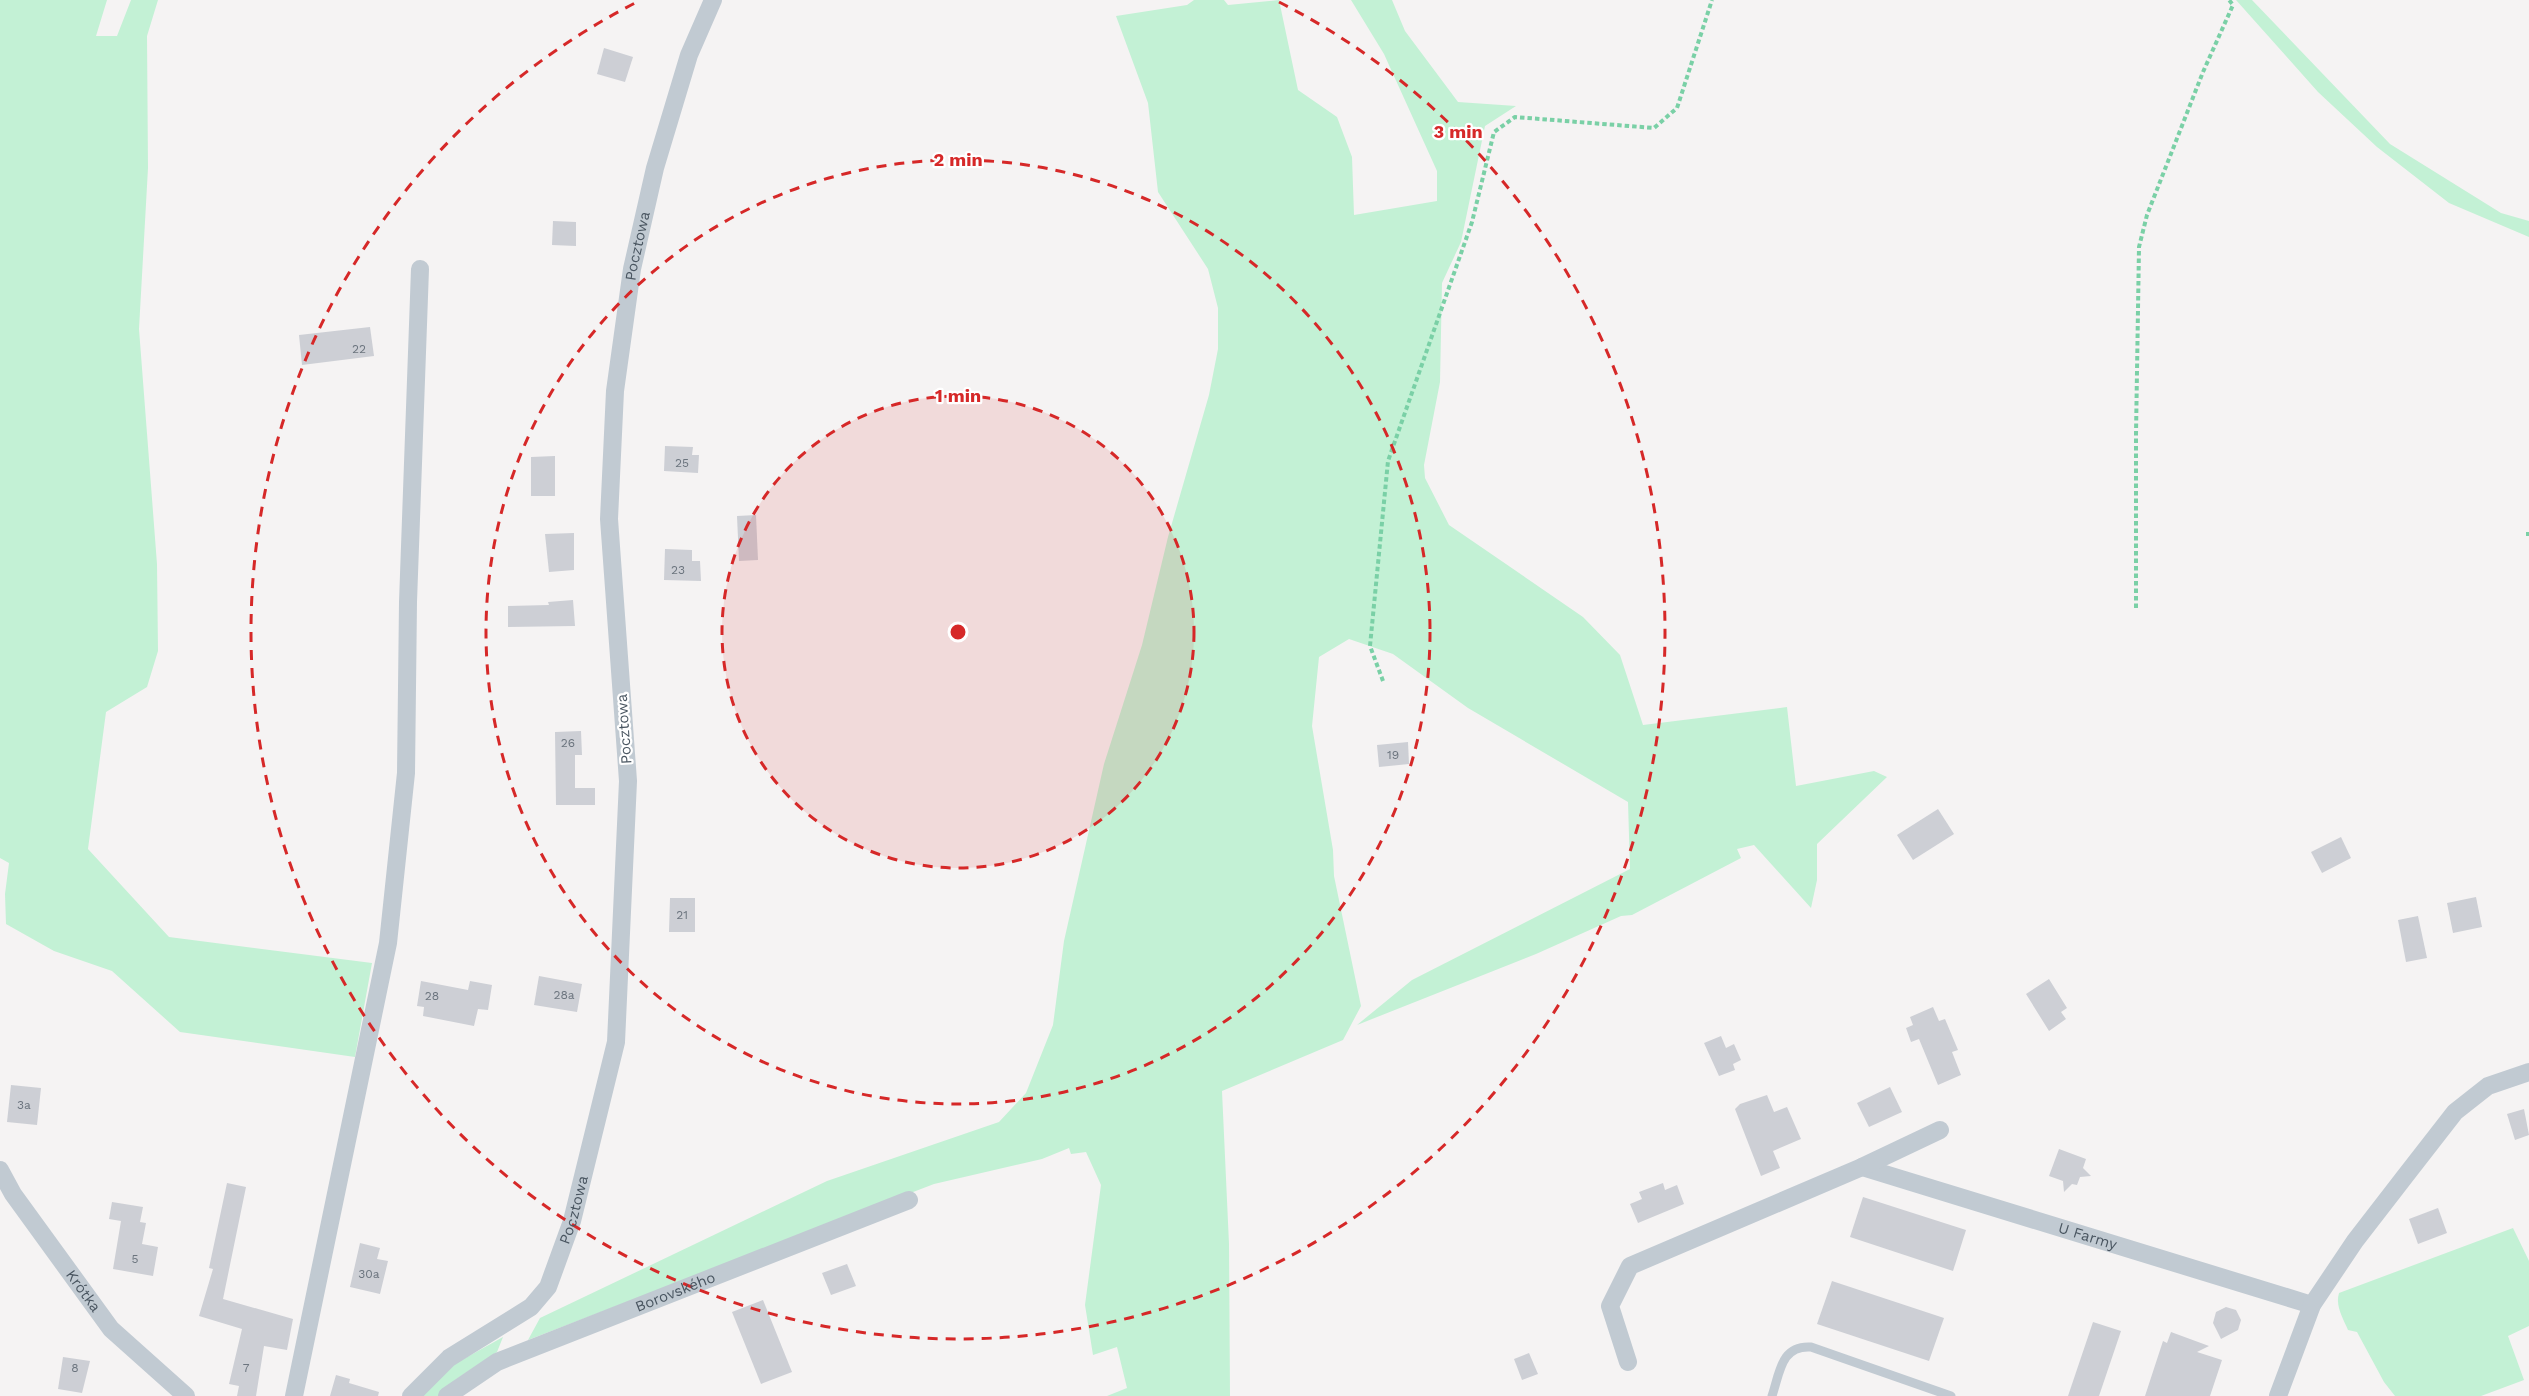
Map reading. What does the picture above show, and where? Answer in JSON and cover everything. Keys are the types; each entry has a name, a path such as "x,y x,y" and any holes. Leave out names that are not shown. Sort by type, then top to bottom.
{"street":[{"name":"Pocztowa","path":"411,1396 449,1358 531,1307 548,1287 572,1221 616,1042 628,781 609,519 615,391 632,269 655,168 689,55 713,0"},
{"path":"294,1396 389,932 406,773 408,602 420,269"},
{"path":"2278,1396 2312,1305 2355,1241 2455,1112 2488,1086 2529,1072"},
{"path":"1628,1362 1610,1306 1630,1266 1862,1167 1940,1130"},
{"name":"U Farmy","path":"1862,1167 2312,1305"},
{"name":"Krótka","path":"0,1170 13,1194 111,1329 186,1396"},
{"name":"Borovského","path":"447,1396 497,1362 909,1200"}],"lane":[{"path":"1772,1396 1788,1353 1799,1346 1811,1347 1951,1396"}],"path":[{"path":"1383,681 1370,646 1388,461 1472,222 1494,132 1515,117 1654,128 1677,108 1712,0"},
{"path":"2136,608 2139,247 2147,215 2203,72 2233,5 2229,0"}],"green space":[{"path":"0,0 107,0 96,36 117,36 131,0 158,0 147,36 148,168 139,329 157,564 158,651 147,687 106,712 88,849 169,937 372,963 355,1057 180,1032 112,971 54,951 6,924 5,894 9,863 0,858"},
{"path":"1194,0 1224,0 1228,5 1279,0 1298,90 1337,117 1352,157 1354,215 1437,201 1437,171 1384,54 1351,0 1392,0 1405,31 1458,102 1516,106 1485,126 1461,242 1442,283 1440,382 1424,465 1425,478 1449,525 1583,617 1620,655 1643,725 1787,707 1796,786 1874,771 1887,777 1817,844 1817,880 1811,908 1754,845 1737,849 1741,858 1632,915 1621,916 1536,954 1357,1025 1412,980 1630,869 1628,802 1468,708 1393,654 1349,639 1319,657 1312,726 1333,850 1334,876 1361,1006 1343,1040 1222,1091 1229,1244 1230,1396 1107,1396 1127,1388 1117,1347 1093,1355 1085,1305 1101,1185 1086,1152 1071,1154 1069,1148 1042,1159 934,1184 528,1340 540,1318 827,1181 999,1122 1026,1093 1053,1025 1064,941 1104,764 1142,645 1168,537 1209,395 1218,349 1218,308 1208,269 1158,192 1148,103 1116,16 1187,5"},
{"path":"2236,0 2252,0 2390,144 2501,213 2529,221 2529,237 2449,203 2377,147 2318,92"},
{"path":"2513,1228 2529,1261 2529,1326 2508,1336 2524,1380 2481,1396 2395,1396 2384,1382 2357,1332 2348,1330 2339,1307 2339,1293"},
{"path":"503,1337 497,1352 455,1380 438,1396 419,1396 451,1366"}],"building":[{"path":"604,48 633,57 625,82 597,74"},
{"path":"553,221 576,222 576,246 552,245"},
{"path":"370,327 374,356 302,365 299,335"},
{"path":"665,446 693,447 692,455 699,455 698,473 664,471"},
{"path":"555,456 555,496 531,496 531,457"},
{"path":"756,515 758,560 739,561 737,516"},
{"path":"574,533 574,570 549,572 545,534"},
{"path":"665,549 692,550 692,561 700,561 701,581 664,580"},
{"path":"573,600 575,626 508,627 508,606 549,605 548,602"},
{"path":"581,731 582,755 575,755 575,788 595,788 595,805 556,805 555,732"},
{"path":"1408,742 1409,764 1379,767 1377,745"},
{"path":"1938,809 1954,834 1913,860 1897,835"},
{"path":"2341,837 2351,858 2322,873 2311,852"},
{"path":"2476,897 2482,927 2453,933 2447,903"},
{"path":"670,898 695,898 695,932 669,932"},
{"path":"2418,916 2427,958 2406,962 2398,920"},
{"path":"539,976 582,984 577,1012 534,1005"},
{"path":"2049,979 2067,1008 2061,1012 2066,1019 2049,1031 2026,994"},
{"path":"421,981 468,990 470,981 492,985 488,1010 478,1009 474,1026 423,1016 424,1007 417,1006"},
{"path":"1933,1007 1939,1021 1945,1019 1958,1050 1952,1052 1961,1075 1938,1085 1919,1039 1911,1042 1906,1028 1913,1025 1910,1017"},
{"path":"1721,1036 1726,1048 1734,1044 1741,1060 1733,1064 1735,1070 1719,1076 1704,1043"},
{"path":"11,1085 41,1088 37,1125 7,1122"},
{"path":"1890,1087 1902,1112 1869,1127 1857,1103"},
{"path":"1767,1095 1774,1112 1787,1107 1801,1139 1773,1151 1780,1168 1761,1176 1735,1109 1740,1104"},
{"path":"2524,1109 2529,1135 2515,1140 2507,1114"},
{"path":"2059,1149 2086,1159 2083,1168 2091,1176 2080,1177 2077,1185 2072,1184 2064,1192 2063,1181 2049,1176"},
{"path":"227,1183 246,1187 223,1299 293,1319 287,1350 264,1346 256,1396 237,1396 239,1386 229,1384 242,1329 199,1316 213,1269 209,1268"},
{"path":"1663,1183 1665,1190 1677,1185 1684,1204 1638,1223 1630,1204 1642,1199 1639,1192"},
{"path":"1863,1197 1966,1230 1953,1271 1850,1237"},
{"path":"112,1202 143,1207 140,1222 146,1223 142,1244 158,1247 153,1276 113,1269 121,1221 109,1219"},
{"path":"2438,1208 2447,1233 2418,1244 2409,1219"},
{"path":"360,1243 380,1248 377,1259 388,1261 380,1294 350,1287"},
{"path":"847,1264 856,1286 831,1295 822,1273"},
{"path":"1832,1281 1944,1318 1929,1361 1817,1324"},
{"path":"763,1300 792,1372 761,1384 732,1312"},
{"path":"2226,1307 2236,1310 2241,1320 2238,1330 2221,1339 2213,1323 2216,1312"},
{"path":"2093,1322 2121,1331 2099,1396 2068,1396"},
{"path":"2171,1332 2209,1346 2197,1352 2222,1360 2210,1396 2145,1396 2163,1341 2167,1343"},
{"path":"1529,1353 1538,1374 1522,1380 1514,1359"},
{"path":"63,1357 90,1361 82,1393 58,1389"},
{"path":"336,1375 350,1379 349,1383 379,1392 378,1396 330,1396"}]}
